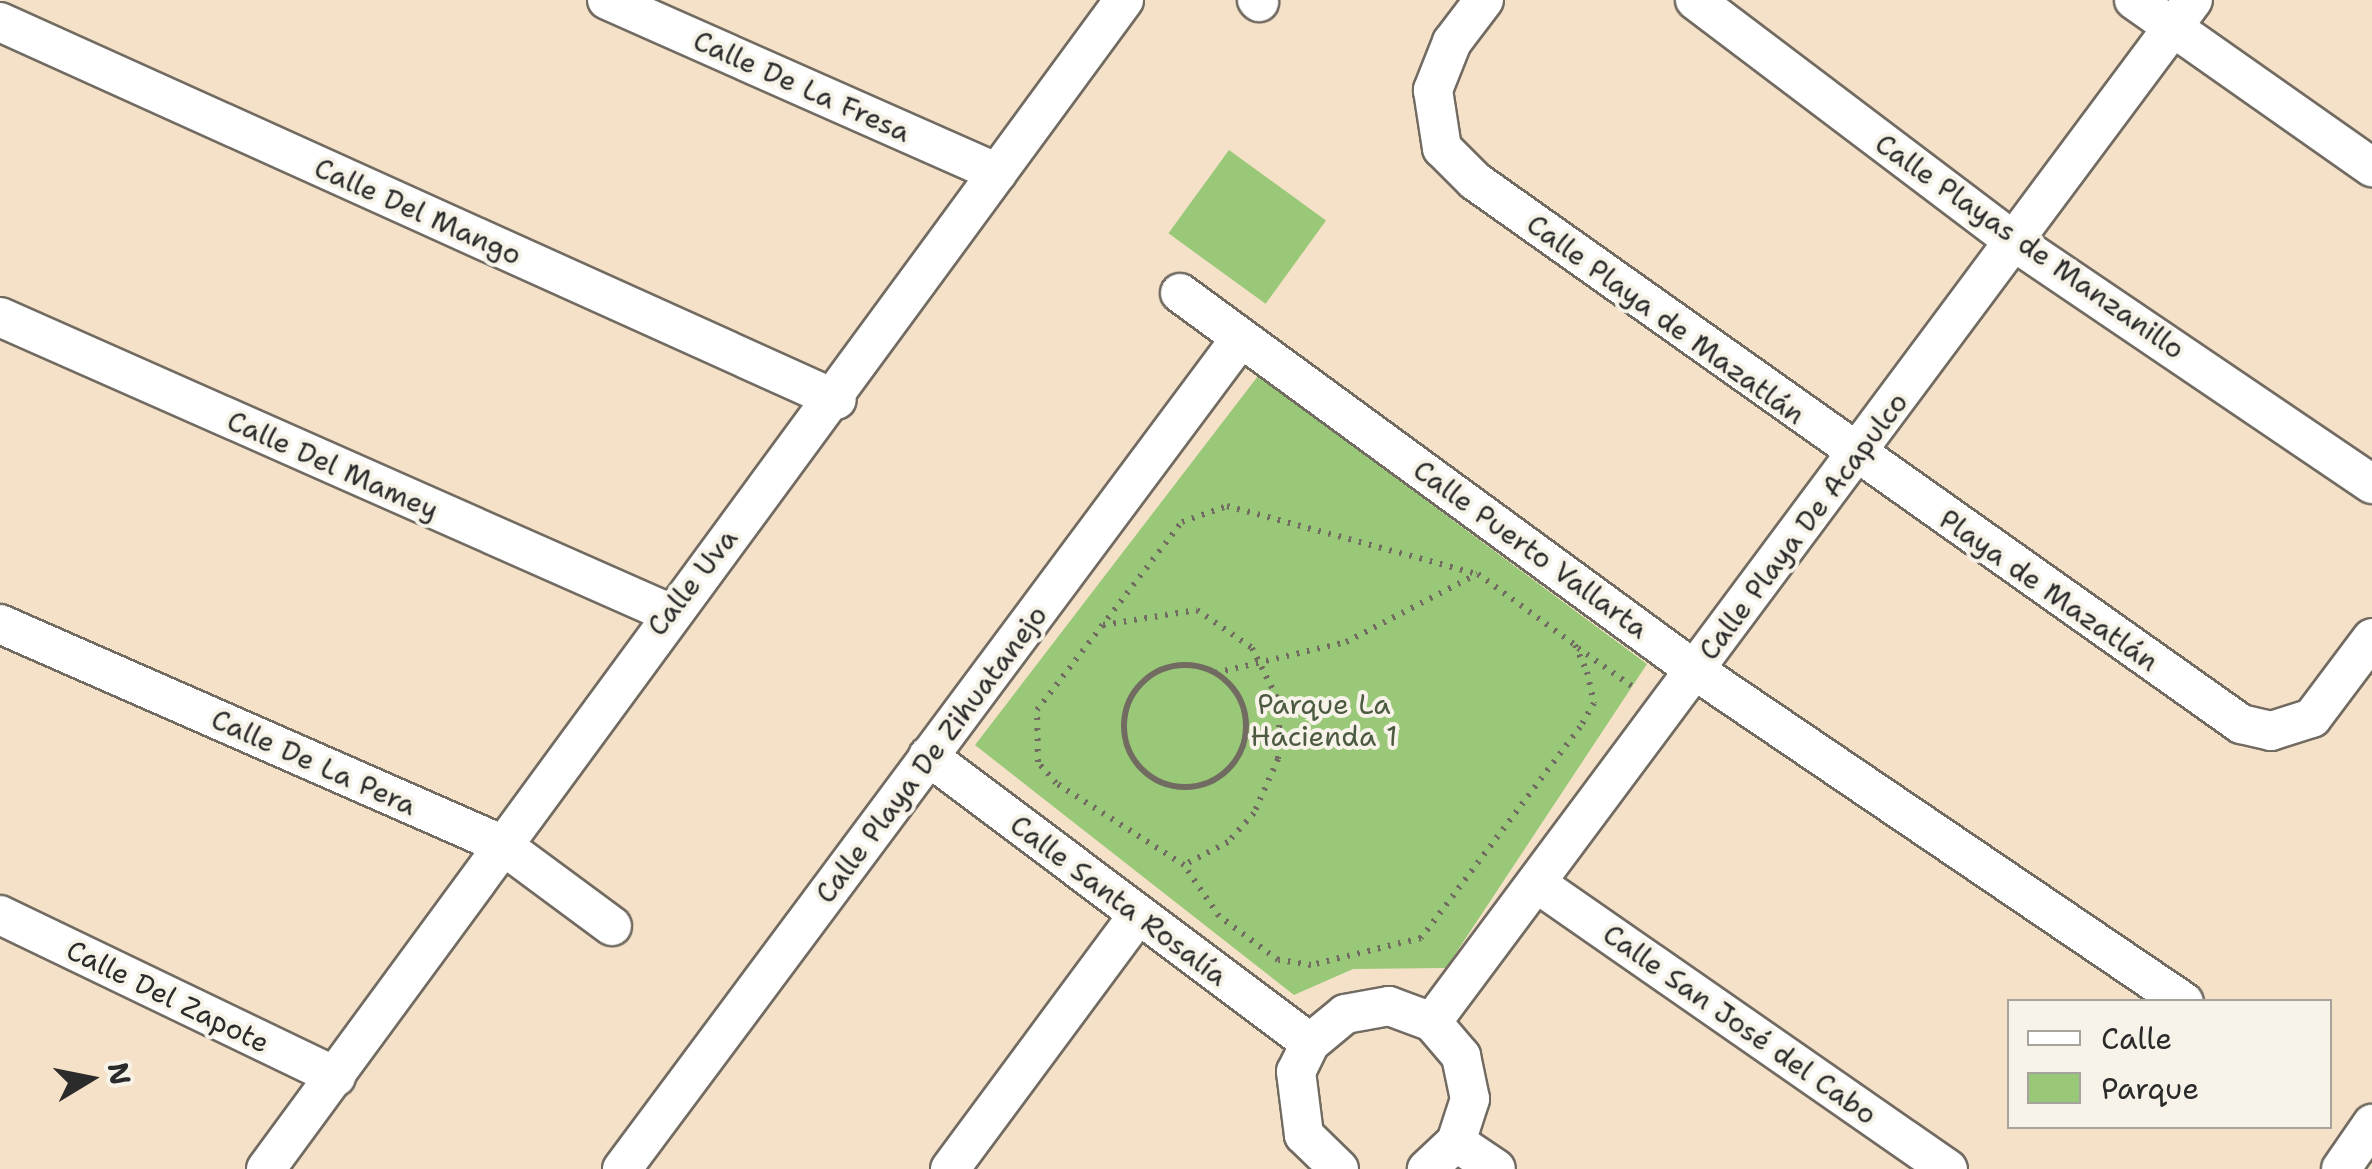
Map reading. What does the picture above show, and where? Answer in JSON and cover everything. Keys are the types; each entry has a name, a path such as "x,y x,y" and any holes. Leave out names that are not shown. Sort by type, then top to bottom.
{"street":[{"name":"Calle De La Fresa","path":"608,0 997,173"},
{"name":"Calle Uva","path":"266,1169 336,1077 667,612 837,400 1124,0"},
{"name":"Calle Playa de Mazatlán","path":"1484,0 1452,42 1433,90 1442,148 1475,182 1858,456"},
{"name":"Calle Playas de Manzanillo","path":"1695,0 2016,243 2372,484"},
{"path":"2134,0 2183,14 2372,167"},
{"name":"Calle Playa De Acapulco","path":"1432,1022 1539,885 1694,669 1858,456 2183,14"},
{"name":"Calle Del Mango","path":"0,22 837,400"},
{"name":"Calle Puerto Vallarta","path":"1180,293 1694,669 2180,999"},
{"name":"Calle Del Mamey","path":"0,317 667,612"},
{"name":"Calle Playa De Zihuatanejo","path":"622,1169 1240,339"},
{"name":"Playa de Mazatlán","path":"1858,456 2241,724 2271,731 2312,718 2372,638"},
{"name":"Calle De La Pera","path":"0,624 501,844 612,926"},
{"name":"Calle Santa Rosalía","path":"928,756 1310,1044"},
{"name":"Calle San José del Cabo","path":"1539,885 1945,1166"},
{"path":"950,1169 1139,914"},
{"name":"Calle Del Zapote","path":"0,915 336,1077"},
{"path":"1325,1166 1294,1105 1310,1044 1344,1014 1389,1006 1432,1022 1460,1056 1470,1099 1456,1142 1428,1169"},
{"path":"1456,1142 1496,1169"}],"path":[{"path":"1575,646 1594,703 1421,938 1292,965 1220,916 1184,865 1056,783 1038,762 1037,710 1182,522 1226,506 1478,574 1635,690"},
{"path":"1216,674 1242,704 1244,744 1221,776 1163,784 1132,758 1129,700 1176,666 1216,674 1262,659 1346,642 1478,574"},
{"path":"1102,626 1196,610 1262,659 1280,704 1278,759 1243,827 1184,865"}],"green space":[{"path":"1229,150 1326,221 1266,304 1168,233"},
{"name":"Parque La Hacienda 1","path":"1258,376 1647,664 1446,968 1353,969 1294,995 975,745"}]}
